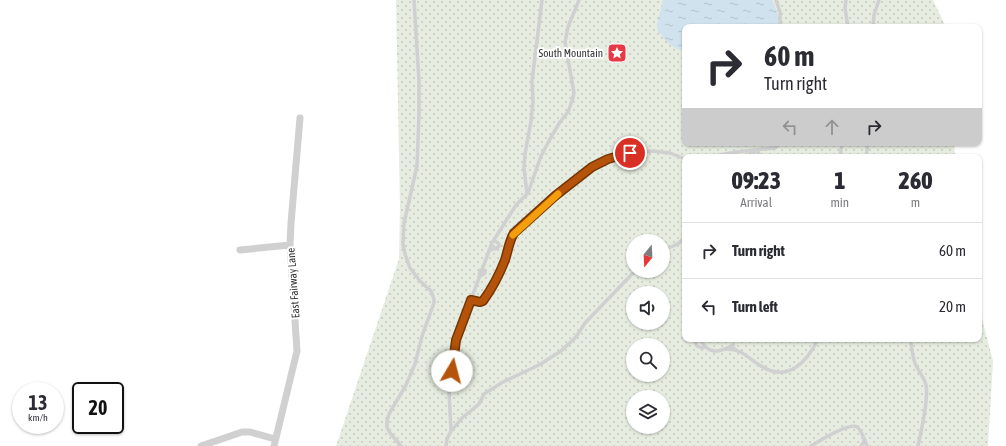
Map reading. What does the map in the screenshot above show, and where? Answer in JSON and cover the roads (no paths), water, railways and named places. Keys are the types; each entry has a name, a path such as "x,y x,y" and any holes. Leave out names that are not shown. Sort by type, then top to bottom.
{"street":[{"name":"East Fairway Lane","path":"274,442 297,351 290,245 300,118"},
{"path":"240,250 290,245"},
{"path":"201,446 242,432 250,432 274,442"}],"lane":[{"path":"401,446 390,433 387,427 387,421 389,414 406,385 415,364 434,299 431,291 420,281 410,268 403,244 404,223 416,166 419,114 419,81 414,0"},
{"path":"527,194 525,154 531,121 533,102 532,82 542,0"},
{"path":"451,431 449,391 456,340 479,277 494,240 516,205 527,194 550,139 568,112 572,101 574,94 565,42 568,27 579,0"},
{"path":"776,0 780,12 780,24"},
{"path":"846,0 845,8 848,24"},
{"path":"873,24 874,15 879,0"},
{"path":"725,154 735,152 749,154 765,149 775,148 777,146"},
{"path":"762,154 765,149"},
{"path":"471,300 480,302 483,301 488,295 505,261 510,239 514,233 555,196 592,167 608,159 630,153 652,151 670,153 682,157"},
{"path":"749,154 755,151 759,154"},
{"path":"525,176 534,178"},
{"path":"490,250 499,246 499,244 494,240"},
{"path":"670,247 676,246 682,241"},
{"path":"446,446 447,438 451,431 462,418 480,404 484,394 503,382 562,351 576,337 585,323 627,278"},
{"path":"696,342 697,346 702,348 705,346"},
{"path":"702,342 712,351 720,351 733,345 733,348 762,367 772,371 784,373 795,369 804,361 816,342"},
{"path":"911,342 915,364 924,379 927,390 926,407 918,446"},
{"path":"811,446 849,426 857,426 860,429 868,446"},
{"path":"863,446 864,439"}],"water":[{"path":"663,0 772,0 778,20 778,24 682,24 682,50 677,49 669,44 658,31 657,25"}],"place":[{"name":"South Mountain","path":"617,53"}]}
